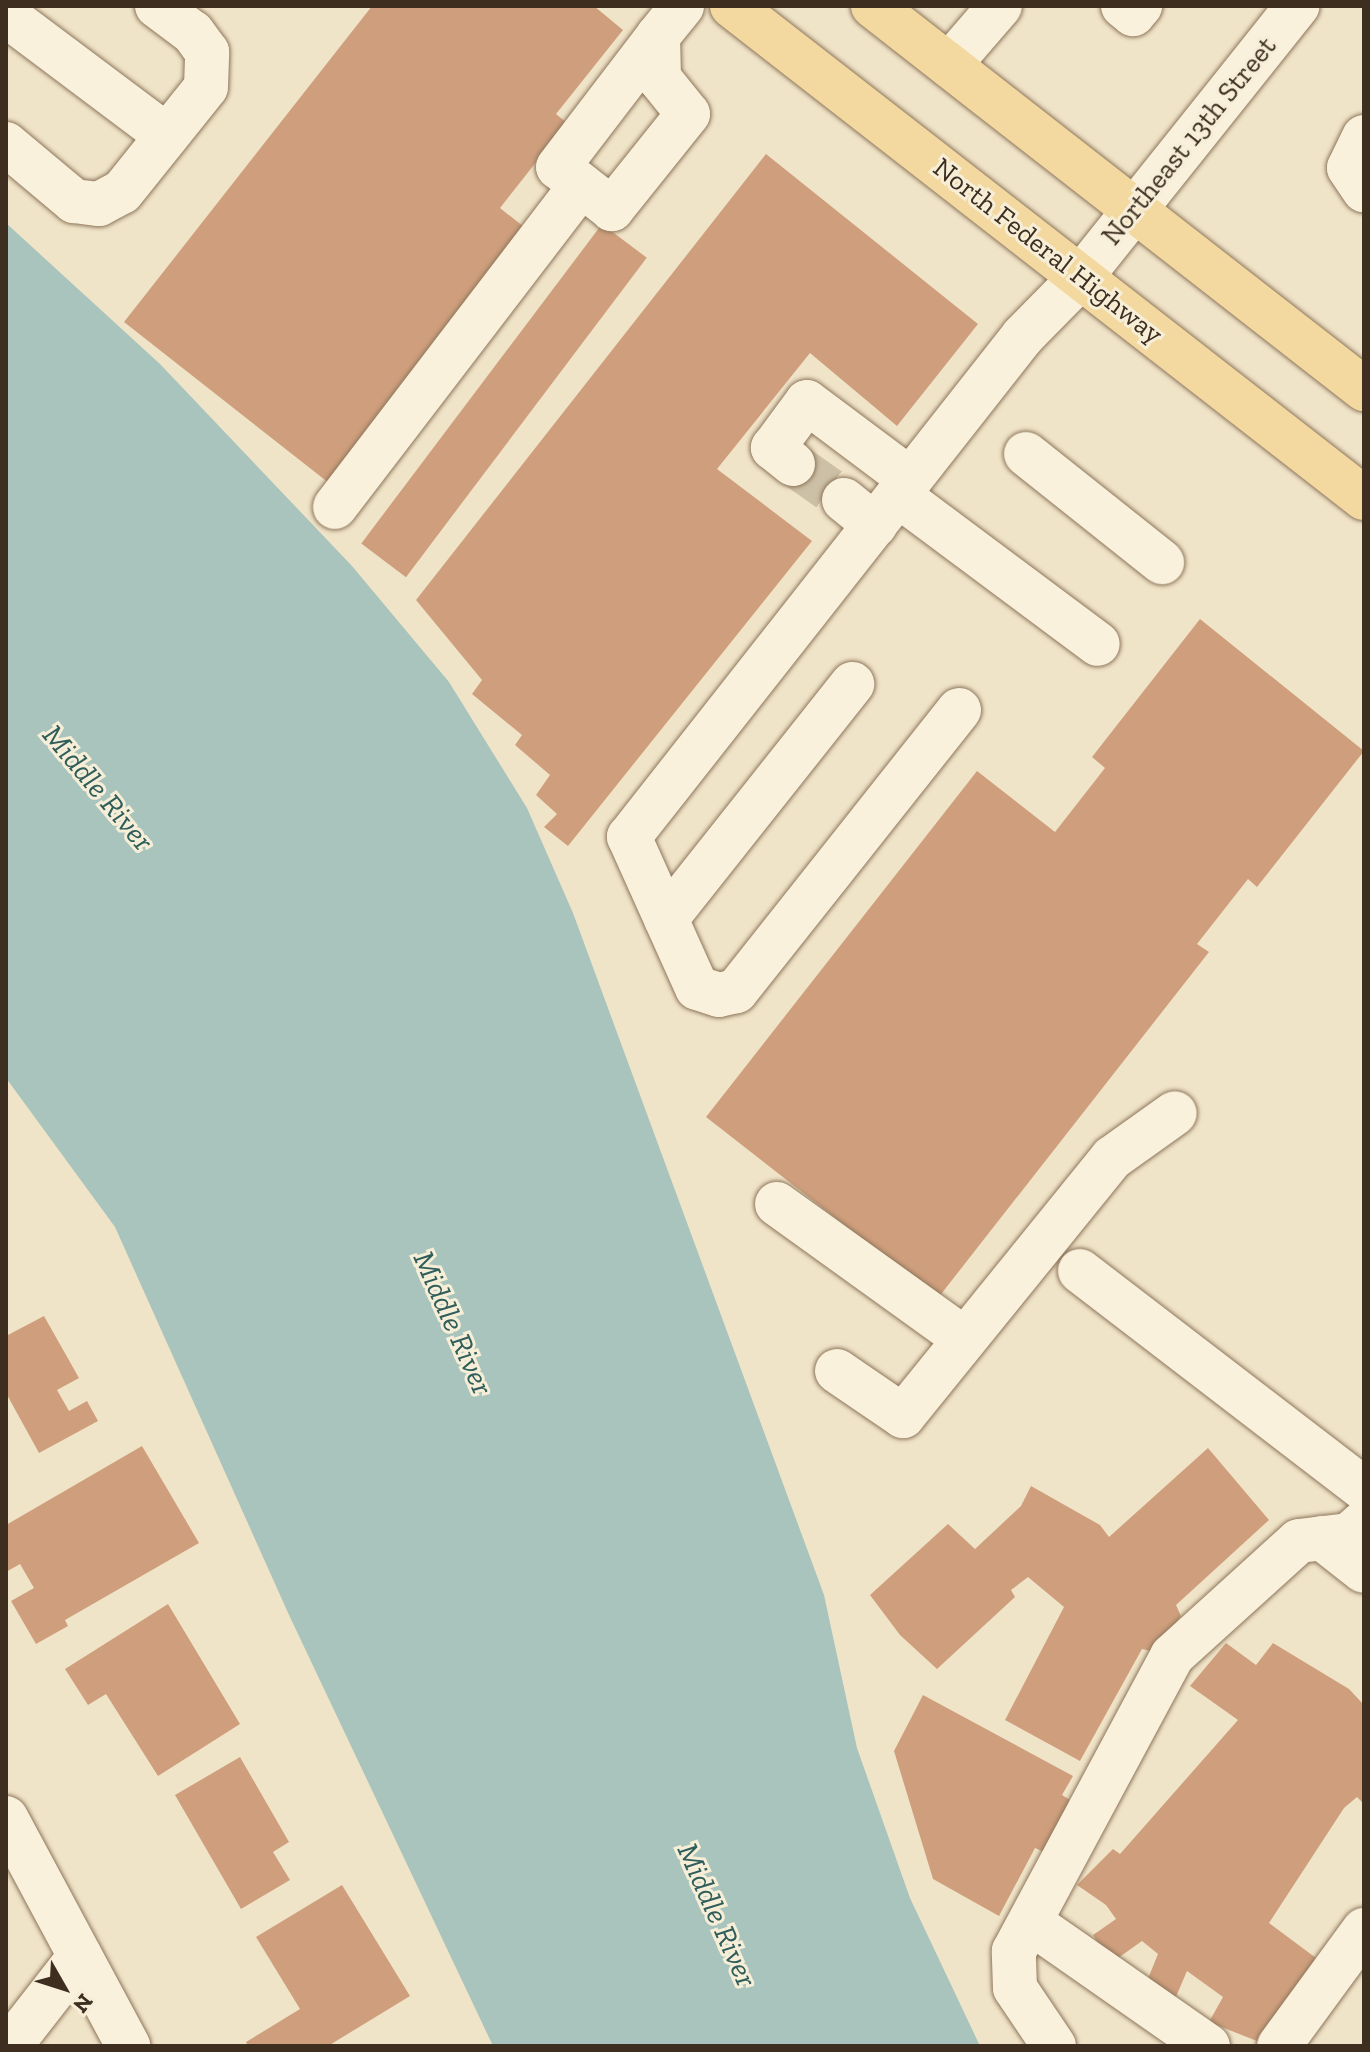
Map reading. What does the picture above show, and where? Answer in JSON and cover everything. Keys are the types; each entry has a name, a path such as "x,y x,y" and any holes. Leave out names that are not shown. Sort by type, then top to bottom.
{"main road":[{"name":"North Federal Highway","path":"732,6 1364,498"},
{"path":"873,6 1364,389"}],"street":[{"path":"6,144 74,201 99,204 122,192 206,87 207,52 193,33 157,6"},
{"path":"949,65 1000,6"},
{"path":"1123,6 1133,14 1140,6"},
{"name":"Northeast 13th Street","path":"666,919 629,837 882,500 1023,336 1081,277 1297,6"},
{"path":"6,15 167,136"},
{"path":"670,21 659,78 688,114 612,209 558,167 670,21"},
{"path":"1364,137 1349,168 1364,190"},
{"path":"335,507 581,185"},
{"path":"793,464 773,448 807,402 882,500 1098,644"},
{"path":"1026,454 1162,562"},
{"path":"852,684 666,919 697,988 719,995 736,991 959,710"},
{"path":"837,1371 903,1416 1112,1158 1175,1113"},
{"path":"777,1204 965,1339"},
{"path":"1080,1271 1364,1489"},
{"path":"1054,2046 1015,1988 1014,1951 1172,1656 1299,1541 1349,1535 1364,1522"},
{"path":"1322,1538 1364,1571"},
{"path":"6,1818 128,2046"},
{"path":"1030,1922 1208,2046"},
{"path":"1279,2046 1364,1930"},
{"path":"10,2046 80,1956"}],"water":[{"name":"Middle River","path":"6,223 160,364 352,566 449,682 527,808 573,913 824,1595 857,1748 910,1898 980,2046 493,2046 289,1615 115,1227 6,1078"}],"building":[{"path":"372,6 594,6 623,30 556,114 567,123 500,208 533,234 334,487 124,322"},
{"path":"766,154 978,324 897,426 810,353 717,469 812,541 568,846 544,827 557,814 536,795 550,775 515,745 522,735 472,694 482,680 416,600"},
{"path":"602,224 647,258 406,577 361,543"},
{"path":"1200,619 1364,751 1257,887 1248,879 1197,944 1209,952 938,1298 706,1117 977,771 1055,832 1105,768 1092,757"},
{"path":"44,1316 79,1378 57,1390 69,1411 87,1401 98,1421 39,1453 6,1393 6,1336"},
{"path":"142,1446 199,1543 65,1620 68,1626 36,1644 11,1601 34,1588 20,1564 6,1572 6,1525"},
{"path":"1208,1448 1269,1520 1176,1605 1181,1616 1155,1652 1142,1649 1080,1761 1005,1720 1064,1607 1028,1577 1011,1590 1015,1597 937,1669 900,1635 870,1595 948,1524 975,1549 1021,1506 1031,1486 1100,1525 1109,1537"},
{"path":"168,1604 240,1724 158,1776 106,1694 88,1705 65,1669"},
{"path":"1226,1643 1256,1665 1273,1643 1349,1689 1364,1705 1364,1804 1357,1797 1344,1808 1269,1923 1316,1958 1262,2043 1209,2022 1223,1997 1187,1971 1175,1999 1145,1986 1158,1954 1142,1941 1111,1963 1093,1935 1116,1919 1106,1905 1077,1885 1113,1849 1120,1854 1238,1720 1190,1686"},
{"path":"923,1695 1073,1776 1062,1795 1072,1801 1044,1852 1035,1848 999,1916 933,1879 894,1751"},
{"path":"240,1757 289,1842 273,1852 290,1880 241,1909 175,1795"},
{"path":"342,1885 410,1996 328,2046 248,2046 246,2042 300,2009 256,1937"}],"tunnel":[{"path":"793,464 844,500"}]}
